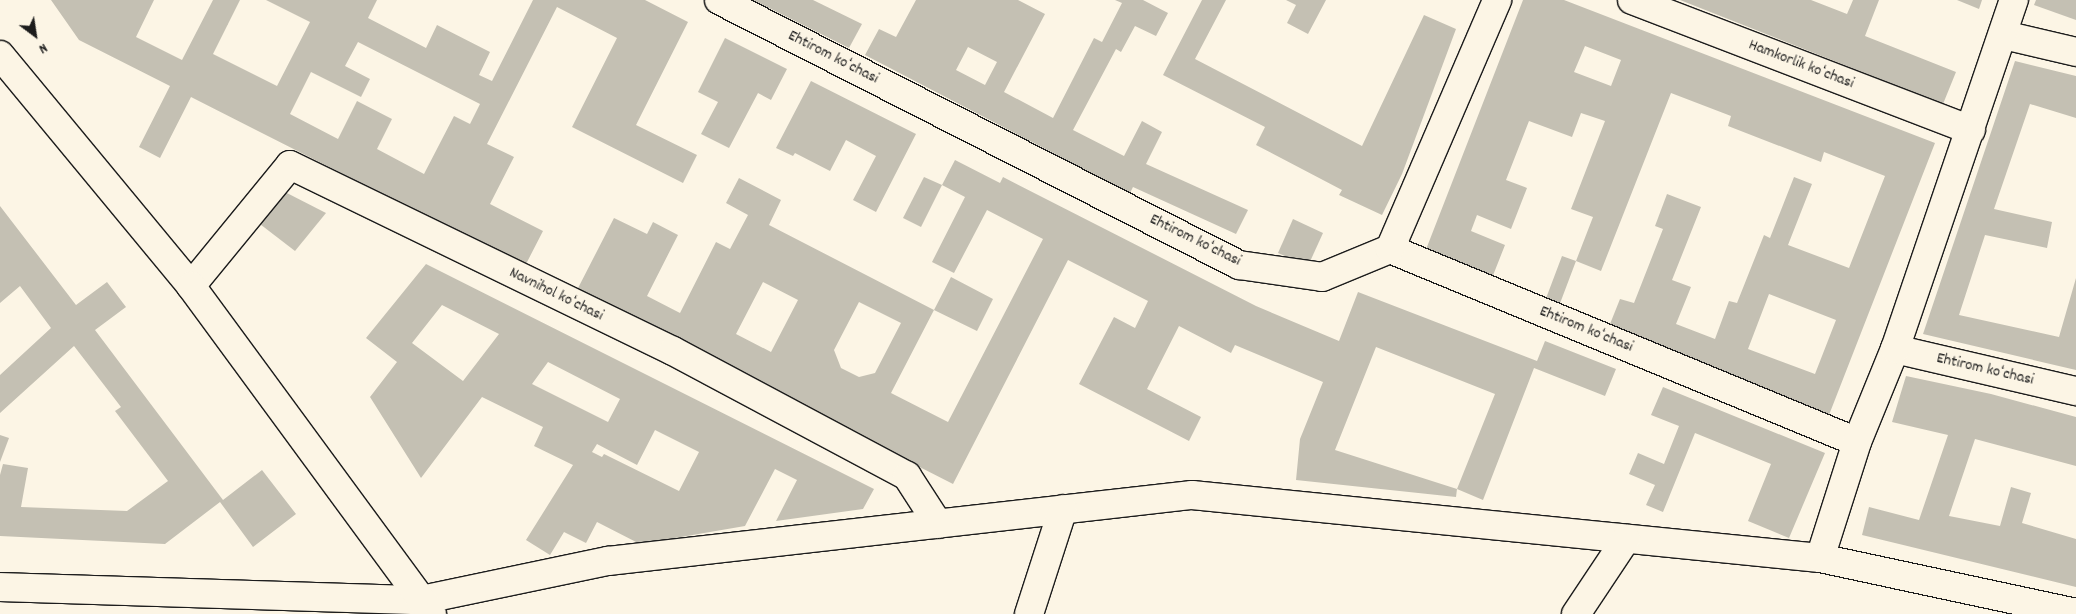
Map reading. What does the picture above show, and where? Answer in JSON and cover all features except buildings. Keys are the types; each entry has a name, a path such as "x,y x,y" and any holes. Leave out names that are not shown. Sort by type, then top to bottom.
{"street":[{"name":"Ehtirom koʻchasi","path":"719,0 1239,265 1322,278 1390,249 1857,442"},
{"name":"Hamkorlik koʻchasi","path":"1632,0 1971,130"},
{"path":"1820,558 1857,442 1895,349 2004,35 2014,0"},
{"path":"1390,249 1494,1"},
{"path":"2004,35 2076,52"},
{"path":"0,55 191,286 427,607"},
{"name":"Navnihol koʻchasi","path":"191,286 290,165 674,352 907,476 938,524"},
{"name":"Ehtirom koʻchasi","path":"1895,349 2076,391"},
{"path":"0,587 427,607 608,561 1192,495 1820,558 2076,613"},
{"path":"1029,614 1063,510"},
{"path":"1576,614 1626,539"}]}
